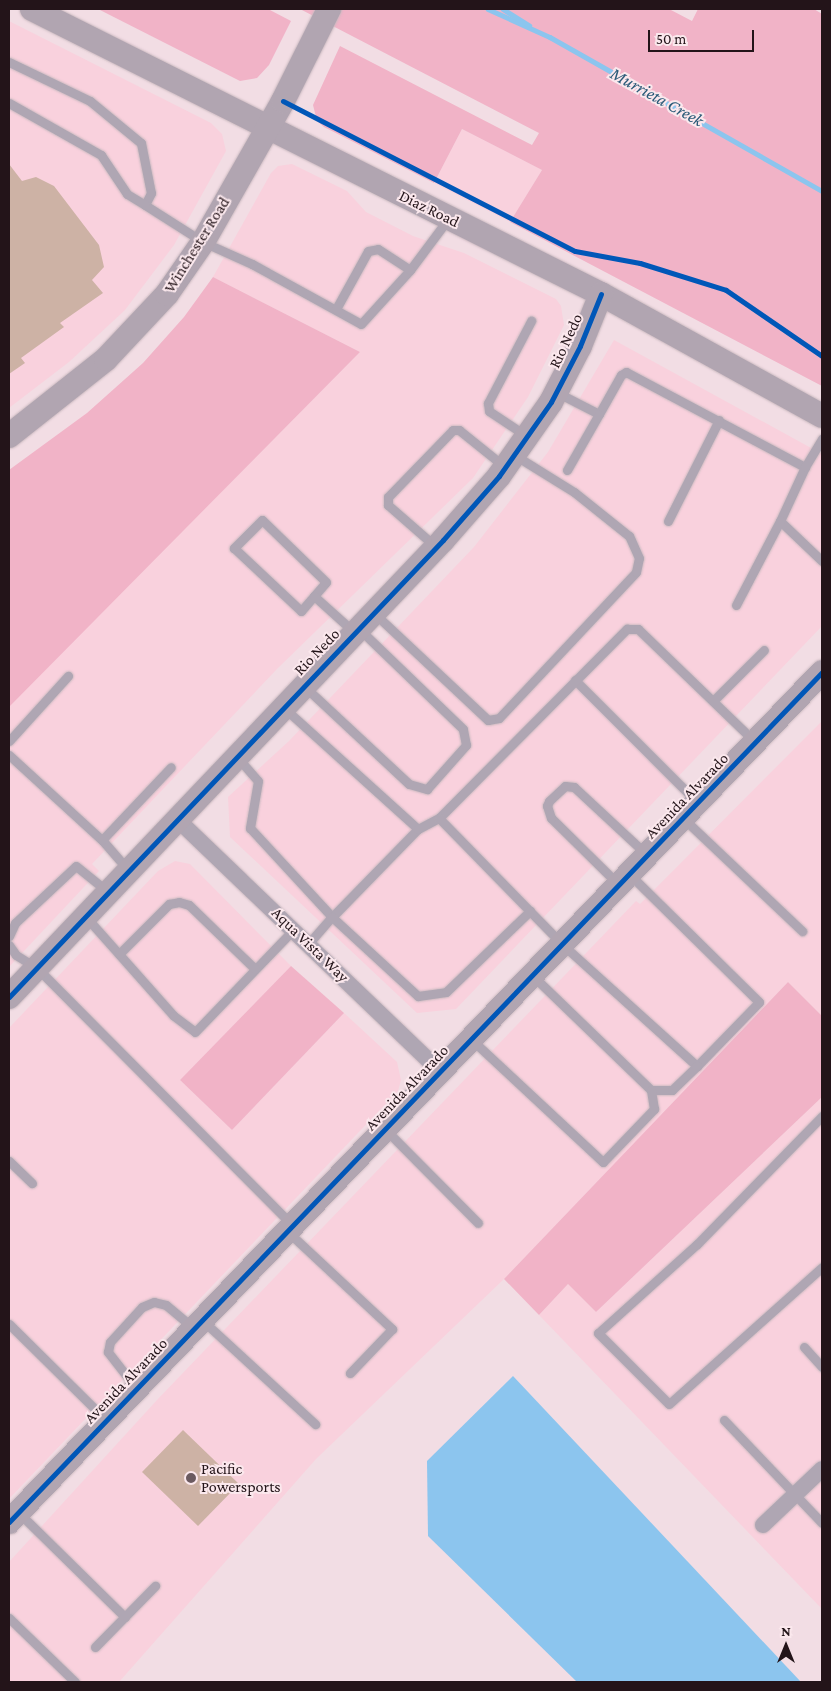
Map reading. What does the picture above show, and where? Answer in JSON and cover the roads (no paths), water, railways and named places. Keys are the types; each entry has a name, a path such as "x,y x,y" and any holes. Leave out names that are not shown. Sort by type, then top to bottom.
{"street":[{"name":"Diaz Road","path":"32,9 601,294 822,416"},
{"name":"Winchester Road","path":"9,436 62,398 126,340 167,294 203,242 267,128 329,9"},
{"name":"Rio Nedo","path":"9,997 436,547 515,453 556,392 580,346 601,294"},
{"name":"Avenida Alvarado","path":"13,1517 384,1129 472,1040 822,672"},
{"name":"Aqua Vista Way","path":"178,820 309,943 441,1072"},
{"path":"763,1526 822,1469"}],"lane":[{"path":"9,62 90,101 141,143 151,193 145,205"},
{"path":"9,102 100,154 127,194 203,242 336,309 361,324 410,270 448,218"},
{"path":"336,309 368,250 378,249 410,270"},
{"path":"515,453 490,410 488,403 531,321"},
{"path":"567,470 621,375 626,372 805,467"},
{"path":"556,392 599,414"},
{"path":"668,521 719,420"},
{"path":"314,596 361,624 488,720 499,718 636,572 638,552 629,536 574,492 515,453 459,430 452,430 388,497 388,505 436,547"},
{"path":"736,605 780,521 805,467 822,439"},
{"path":"262,520 326,582 314,596 301,611 234,548 262,520"},
{"path":"780,521 822,561"},
{"path":"303,685 409,784 427,789 466,746 464,729 361,624"},
{"path":"309,943 418,829 439,818 625,630 638,629 755,742"},
{"path":"713,701 764,650"},
{"path":"9,741 68,676"},
{"path":"576,680 691,810 802,931"},
{"path":"283,707 418,829"},
{"path":"9,755 102,840 129,871"},
{"path":"237,757 258,781 250,828 332,917 418,996 446,992 530,911"},
{"path":"102,840 171,766"},
{"path":"648,855 574,787 560,789 547,806 551,818 624,880 759,1002 672,1090 651,1090"},
{"path":"439,818 562,944 697,1066"},
{"path":"9,936 15,923 76,866 109,892"},
{"path":"119,954 169,904 179,902 189,906 255,969"},
{"path":"86,917 174,1016 195,1032 294,929"},
{"path":"9,945 16,954 37,968 392,1330 350,1373"},
{"path":"472,1040 603,1162 654,1109 651,1090 533,976"},
{"path":"822,1116 697,1244 598,1333 669,1404 822,1267"},
{"path":"384,1129 478,1223"},
{"path":"9,1161 32,1184"},
{"path":"137,1388 108,1352 110,1342 142,1307 154,1302 166,1305 198,1324 315,1424"},
{"path":"9,1324 106,1420"},
{"path":"804,1347 822,1367"},
{"path":"724,1420 822,1523"},
{"path":"13,1517 125,1617"},
{"path":"95,1647 155,1586"},
{"path":"9,1618 75,1682"}],"water":[{"path":"513,1376 801,1682 577,1682 428,1536 427,1461"}],"waterway":[{"name":"Murrieta Creek","path":"488,9 550,37 822,191"},
{"path":"503,9 529,25"}],"place":[{"name":"Pacific Powersports","path":"191,1478"}]}
